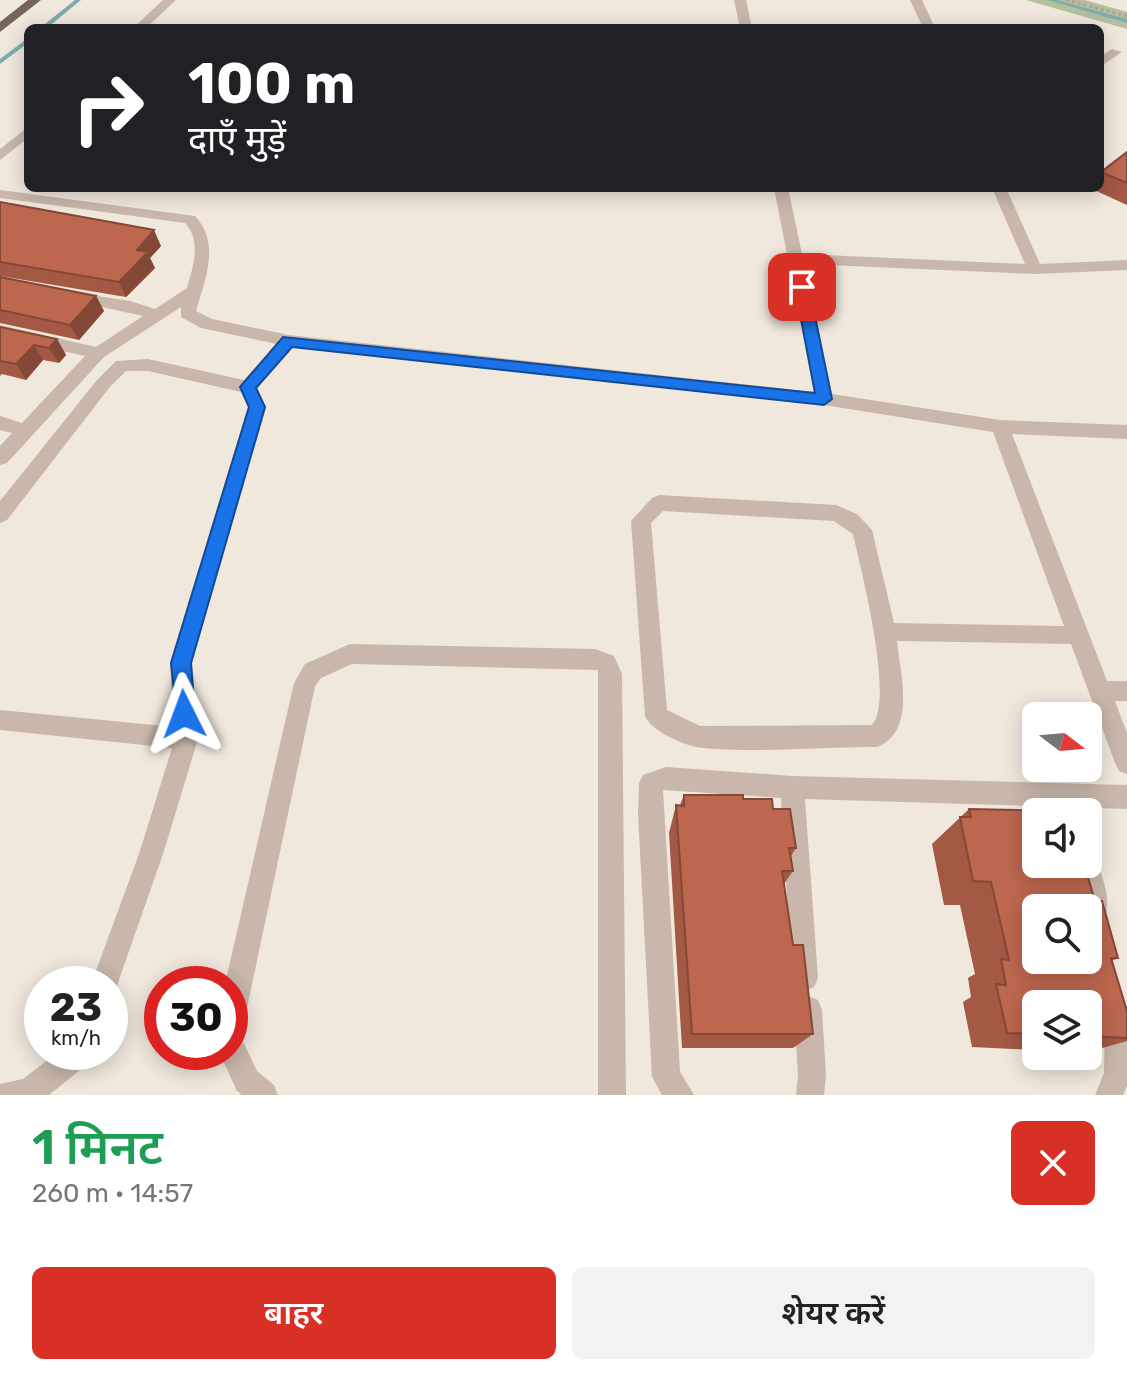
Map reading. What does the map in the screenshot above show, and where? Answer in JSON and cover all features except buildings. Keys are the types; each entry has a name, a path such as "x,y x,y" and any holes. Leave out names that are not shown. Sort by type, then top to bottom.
{"main road":[{"path":"0,28 35,0"}],"street":[{"path":"143,24 170,0"},
{"path":"740,0 745,24"},
{"path":"916,0 927,24"},
{"path":"1104,60 1116,52"},
{"path":"0,156 24,135"},
{"path":"782,192 824,399"},
{"path":"1001,192 1035,269"},
{"path":"0,194 190,219 202,234 201,255 187,313 207,324 289,341 824,399 1000,427 1127,432"},
{"path":"796,259 1035,269 1127,265"},
{"path":"0,458 98,353 192,292"},
{"path":"58,293 130,306 156,315"},
{"path":"0,331 98,353"},
{"path":"248,387 289,341"},
{"path":"0,515 103,384 122,365 148,365 248,387"},
{"path":"111,966 151,854 186,739 181,663 257,407 248,387"},
{"path":"0,423 26,431"},
{"path":"1000,427 1127,763"},
{"path":"659,503 836,513 850,519 862,530 885,632 890,721 877,736 700,737 680,730 656,716 641,521 659,503"},
{"path":"885,632 1079,635"},
{"path":"242,966 305,683 313,671 350,654 595,659 606,663 611,674 612,1095"},
{"path":"1100,691 1127,691"},
{"path":"0,720 186,739"},
{"path":"680,1095 666,1077 650,814 651,783 666,778 1022,801"},
{"path":"792,787 812,1075 810,1095"},
{"path":"1102,800 1127,797"},
{"path":"1089,878 1104,936"},
{"path":"1109,1095 1118,1074 1119,993"},
{"path":"9,1095 29,1093 58,1070"},
{"path":"242,1070 247,1081 264,1095"}],"path":[{"path":"1066,0 1127,16"}],"green space":[{"path":"1026,0 1085,0 1127,12 1127,29"}],"waterway":[{"path":"48,24 78,0"},
{"path":"1051,0 1127,21"},
{"path":"0,62 24,43"}],"route":[{"path":"184,714 181,663 257,407 248,387 289,341 824,399 802,287"}]}
